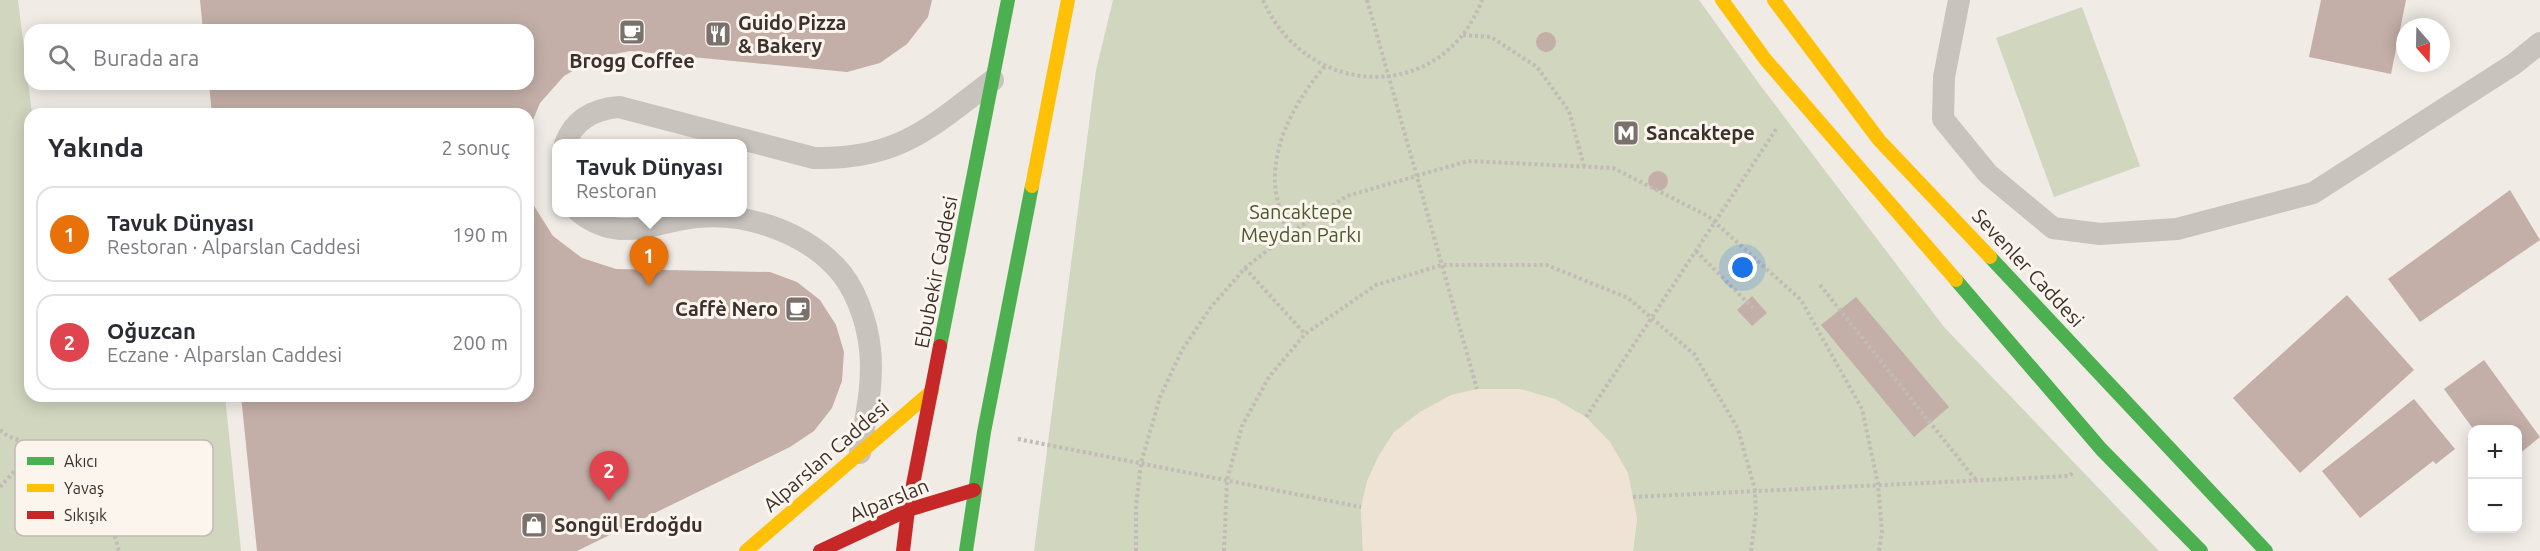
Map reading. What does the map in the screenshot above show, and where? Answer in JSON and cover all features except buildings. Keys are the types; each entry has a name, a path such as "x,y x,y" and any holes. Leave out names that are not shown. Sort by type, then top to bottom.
{"main road":[{"name":"Ebubekir Caddesi","path":"903,551 908,510 1008,0"},
{"path":"966,551 984,432 1068,0"},
{"path":"1722,0 1765,59 2101,449 2201,551"},
{"name":"Sevenler Caddesi","path":"1774,0 1880,140 2266,551"},
{"name":"Alparslan Caddesi","path":"746,551 932,391"},
{"name":"Alparslan","path":"820,551 908,510 974,490"}],"lane":[{"path":"1959,0 1944,77 1943,119 1988,174 2053,228 2100,234 2177,229 2313,193 2514,64 2540,43"},
{"path":"747,140 814,158 844,159 874,154 914,138 993,80"},
{"path":"568,139 578,123 590,113 619,107 741,139"},
{"path":"585,217 593,223 625,231 697,217 747,220 795,237 830,261 853,292 864,320 870,348 871,376 860,453"}],"path":[{"path":"1263,0 1283,36 1300,51 1325,66 1364,77 1389,76 1431,62 1463,34 1482,0"},
{"path":"1367,0 1477,389"},
{"path":"1463,34 1491,37 1537,67 1569,111 1584,166"},
{"path":"1287,235 1275,185 1282,135 1304,91 1325,66"},
{"path":"1586,417 1798,97"},
{"path":"1136,551 1136,506 1142,463 1160,397 1182,350 1210,307 1245,268 1287,235 1347,196 1468,161 1613,168 1708,216 1801,300 1862,409 1878,484 1882,532 1879,551"},
{"path":"1696,251 1754,309"},
{"path":"1224,551 1227,480 1248,416 1269,377 1305,334 1376,285 1442,265 1547,266 1628,298 1694,354 1738,429 1755,490 1756,514 1751,551"},
{"path":"1245,268 1305,334"},
{"path":"1820,285 1977,481"},
{"path":"0,430 18,440"},
{"path":"984,432 1361,507"},
{"path":"1633,498 1755,490 2069,476 2101,449"},
{"path":"0,487 15,470"},
{"path":"115,536 119,551"}],"green space":[{"path":"0,0 18,0 24,49 24,90 29,90 31,108 24,108 24,402 226,402 241,551 0,551"},
{"name":"Sancaktepe Meydan Parkı","path":"1113,0 1699,0 1760,85 1944,327 2159,551 1633,551 1637,518 1361,507 1363,551 1034,551 1096,70"},
{"path":"2082,7 2140,166 2054,197 1996,38"}],"shaded area":[{"path":"1477,389 1521,389 1555,399 1586,417 1610,442 1628,473 1637,518 1633,551 1363,551 1361,507 1367,481 1378,457 1394,432 1420,412 1451,395"}],"traffic: fast":[{"path":"940,346 1008,0"},
{"path":"966,551 984,432 1032,186"},
{"path":"1990,257 2266,551"},
{"path":"1956,280 2101,449 2201,551"}],"traffic: slow":[{"path":"1032,186 1068,0"},
{"path":"1722,0 1765,59 1956,280"},
{"path":"1774,0 1879,140 1990,257"},
{"path":"746,551 932,391"}],"traffic: jam":[{"path":"903,551 908,510 940,346"},
{"path":"820,551 908,510 974,490"}],"place":[{"name":"Brogg Coffee","path":"632,32"},
{"name":"Guido Pizza & Bakery","path":"718,34"},
{"name":"Sancaktepe","path":"1626,133"},
{"name":"Tavuk Dünyası","path":"649,286"},
{"name":"Caffè Nero","path":"798,309"},
{"name":"Oğuzcan","path":"609,501"},
{"name":"Songül Erdoğdu","path":"534,525"}]}
